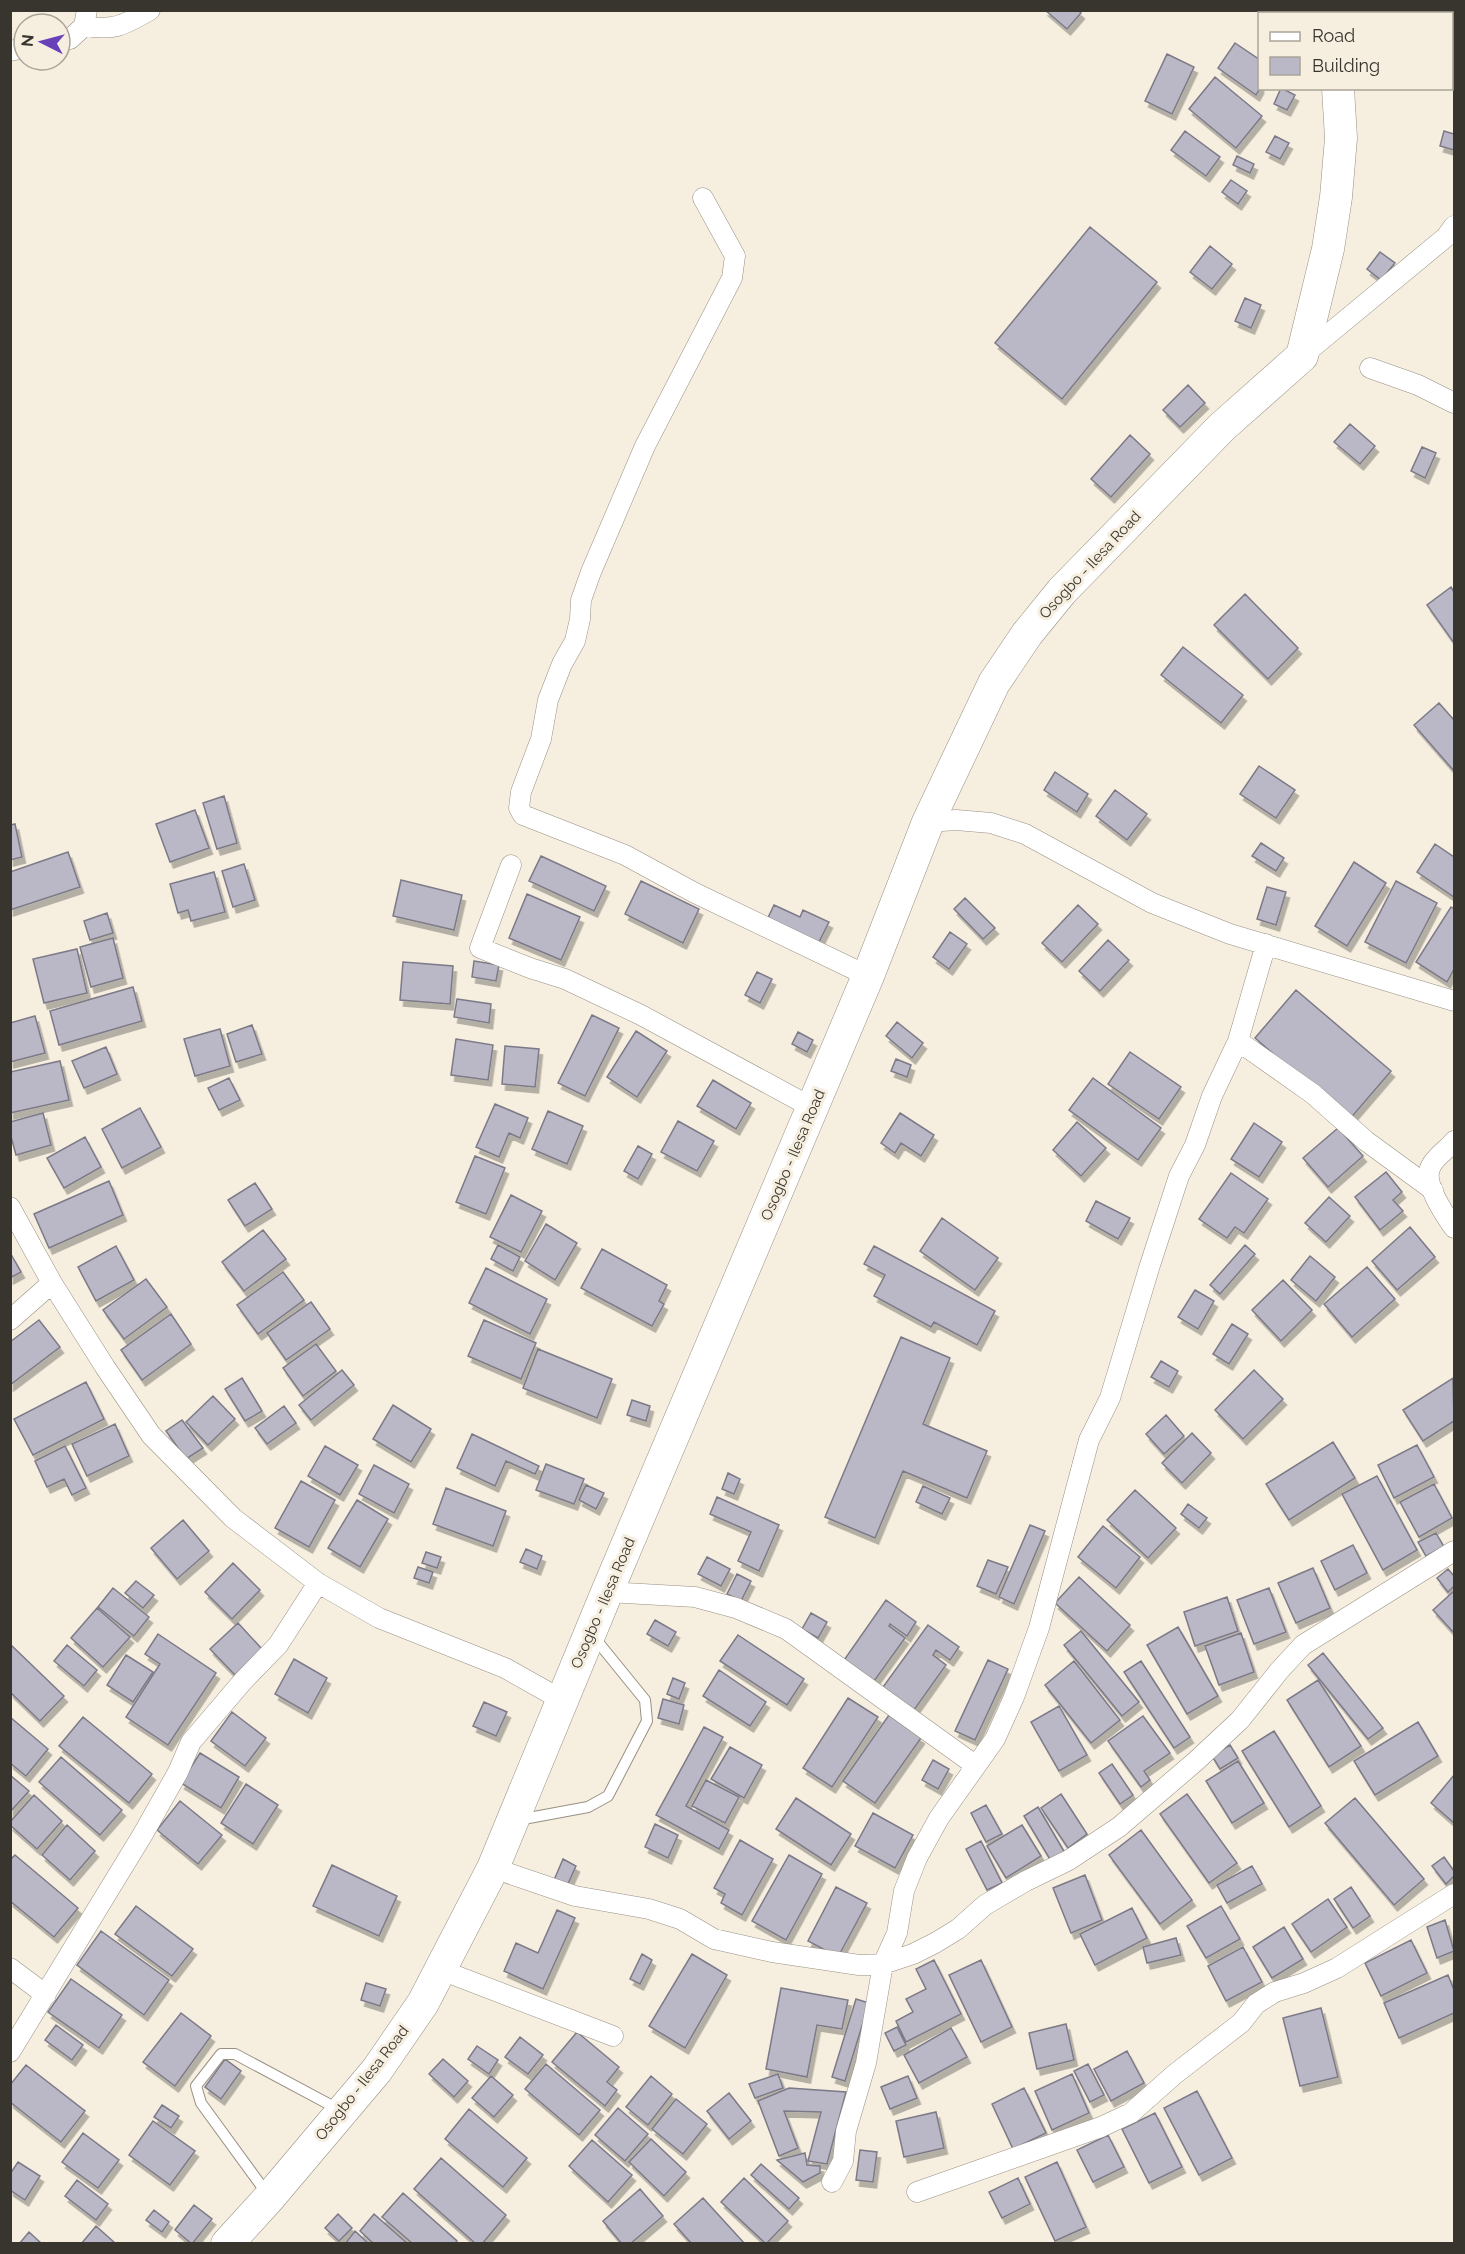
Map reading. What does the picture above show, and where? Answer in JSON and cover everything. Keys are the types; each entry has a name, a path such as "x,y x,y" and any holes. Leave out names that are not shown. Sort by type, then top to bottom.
{"main road":[{"path":"1302,356 1328,249 1336,197 1341,138 1338,90"},
{"name":"Osogbo - Ilesa Road","path":"227,2244 377,2070 417,2013 493,1868 607,1592 868,976 928,822 994,683 1027,634 1062,591 1222,427 1302,356"}],"street":[{"path":"72,36 86,18 104,29 125,25 150,10"},
{"path":"704,198 735,256 732,278 645,446 591,572 582,600 575,641 562,664 548,700 541,739 521,792 519,808 523,815 625,855 695,893 868,976"},
{"path":"1302,356 1446,237 1455,226"},
{"path":"1371,368 1418,385 1455,403"},
{"path":"928,822 956,820 991,823 1025,834 1152,903 1230,933 1455,1001"},
{"path":"511,865 480,948 565,979 641,1016 813,1108"},
{"path":"832,2182 843,2161 846,2131 866,2062 883,1964 897,1933 904,1891 917,1858 939,1818 995,1739 1014,1697 1039,1628 1089,1440 1110,1398 1179,1176 1196,1144 1212,1096 1238,1041 1266,944"},
{"path":"1238,1041 1313,1094 1366,1141 1433,1190"},
{"path":"1455,1142 1432,1163 1429,1169 1433,1190 1444,1214 1455,1228"},
{"path":"10,1207 52,1283 151,1435 232,1518 318,1583 379,1618 505,1668 562,1700"},
{"path":"10,1320 52,1283"},
{"path":"493,1868 575,1896 649,1909 680,1919 714,1939 734,1944 859,1965 883,1964 913,1954 935,1943 958,1929 985,1905 1070,1860 1119,1827 1240,1720 1278,1671 1303,1645 1455,1551"},
{"path":"10,2052 143,1834 178,1772 191,1742 243,1681 278,1645 318,1583"},
{"path":"607,1592 695,1597 736,1608 786,1629 975,1765"},
{"path":"916,2192 1101,2127 1131,2113 1174,2074 1241,2023 1256,2004 1275,1992 1304,1983 1337,1968 1455,1894"},
{"path":"897,1933 913,1954"},
{"path":"10,1968 46,1995"},
{"path":"441,1970 613,2036"}],"lane":[{"path":"512,1822 588,1807 608,1796 646,1721 645,1700 590,1633"},
{"path":"269,2198 201,2103 196,2086 221,2054 235,2054 342,2111"}],"building":[{"path":"1045,10 1078,10 1081,13 1067,29"},
{"path":"1235,43 1258,59 1259,90 1256,95 1218,68"},
{"path":"1167,54 1194,67 1172,114 1145,101"},
{"path":"1215,77 1262,116 1236,148 1189,109"},
{"path":"1280,90 1295,95 1287,110 1274,104"},
{"path":"1185,131 1220,157 1206,176 1171,150"},
{"path":"1444,131 1454,134 1454,150 1440,146"},
{"path":"1275,136 1289,143 1280,159 1266,152"},
{"path":"1237,156 1254,164 1250,173 1233,165"},
{"path":"1231,180 1247,191 1238,204 1222,192"},
{"path":"1090,227 1157,282 1062,399 995,343"},
{"path":"1210,246 1232,264 1212,289 1190,272"},
{"path":"1380,252 1395,263 1381,280 1367,269"},
{"path":"1245,298 1261,305 1251,328 1235,321"},
{"path":"1188,385 1205,403 1180,427 1163,410"},
{"path":"1350,424 1375,446 1360,464 1334,442"},
{"path":"1130,435 1150,454 1111,497 1091,479"},
{"path":"1422,447 1436,453 1425,478 1411,471"},
{"path":"1451,587 1454,592 1454,643 1427,605"},
{"path":"1245,594 1298,648 1268,679 1214,625"},
{"path":"1183,647 1243,695 1221,723 1161,675"},
{"path":"1439,703 1454,720 1454,771 1414,725"},
{"path":"1259,766 1295,790 1276,818 1240,794"},
{"path":"1055,772 1088,794 1077,812 1044,790"},
{"path":"1115,790 1147,814 1127,840 1096,816"},
{"path":"224,796 237,843 217,849 203,803"},
{"path":"195,810 209,848 170,862 156,824"},
{"path":"15,824 22,857 10,860 10,825"},
{"path":"1261,843 1284,858 1276,871 1252,856"},
{"path":"1435,844 1454,857 1454,897 1417,872"},
{"path":"68,852 80,887 10,910 10,872"},
{"path":"541,856 606,886 594,911 529,881"},
{"path":"1354,862 1386,883 1347,946 1315,926"},
{"path":"244,864 255,900 233,907 222,871"},
{"path":"214,872 225,912 191,921 188,910 178,913 170,884"},
{"path":"401,880 462,895 454,930 393,916"},
{"path":"641,881 699,909 683,943 625,914"},
{"path":"1396,881 1437,903 1406,963 1365,942"},
{"path":"1267,887 1286,892 1276,925 1257,919"},
{"path":"527,894 580,917 561,960 509,938"},
{"path":"965,898 995,928 983,939 954,909"},
{"path":"774,905 800,917 803,910 829,922 817,946 766,922"},
{"path":"1078,905 1098,924 1062,962 1042,943"},
{"path":"1451,907 1454,909 1454,969 1447,982 1416,962"},
{"path":"107,913 113,933 90,940 84,921"},
{"path":"950,932 967,944 949,969 933,957"},
{"path":"113,938 123,978 91,987 80,947"},
{"path":"1108,940 1129,960 1100,991 1079,971"},
{"path":"77,949 87,993 44,1003 33,959"},
{"path":"474,961 499,965 496,981 472,977"},
{"path":"403,962 453,966 450,1004 400,1000"},
{"path":"757,972 772,979 760,1003 745,995"},
{"path":"133,987 142,1021 59,1045 50,1011"},
{"path":"1296,990 1391,1071 1349,1120 1255,1038"},
{"path":"457,999 491,1004 489,1023 454,1017"},
{"path":"592,1015 619,1028 585,1096 558,1083"},
{"path":"35,1016 45,1053 10,1062 10,1023"},
{"path":"897,1022 923,1043 912,1058 886,1036"},
{"path":"252,1025 262,1054 236,1062 227,1034"},
{"path":"220,1029 230,1066 195,1076 184,1039"},
{"path":"636,1031 667,1051 637,1097 607,1077"},
{"path":"798,1032 813,1040 807,1052 792,1044"},
{"path":"456,1039 493,1045 488,1080 451,1075"},
{"path":"505,1046 539,1049 535,1087 502,1084"},
{"path":"106,1047 117,1074 84,1088 72,1061"},
{"path":"1130,1052 1181,1087 1159,1119 1108,1084"},
{"path":"896,1059 911,1065 907,1077 891,1071"},
{"path":"60,1061 69,1100 10,1113 10,1072"},
{"path":"229,1078 240,1100 219,1110 208,1088"},
{"path":"1093,1078 1161,1128 1138,1160 1069,1110"},
{"path":"713,1080 751,1103 736,1129 697,1106"},
{"path":"495,1104 528,1118 520,1138 509,1133 499,1157 476,1147"},
{"path":"140,1108 161,1147 122,1168 102,1129"},
{"path":"548,1111 583,1126 567,1164 532,1149"},
{"path":"43,1113 51,1145 16,1155 10,1133 10,1122"},
{"path":"900,1113 934,1135 921,1156 901,1143 895,1153 881,1143"},
{"path":"678,1121 714,1141 697,1171 661,1152"},
{"path":"1077,1122 1106,1148 1081,1176 1053,1150"},
{"path":"1254,1123 1282,1142 1259,1177 1231,1159"},
{"path":"1338,1128 1363,1156 1328,1187 1303,1158"},
{"path":"85,1137 101,1167 64,1188 47,1158"},
{"path":"638,1146 652,1154 638,1179 624,1171"},
{"path":"475,1156 505,1168 486,1214 456,1202"},
{"path":"1386,1172 1402,1192 1393,1200 1403,1211 1380,1230 1355,1197"},
{"path":"1231,1173 1268,1199 1244,1233 1235,1227 1227,1238 1199,1219"},
{"path":"109,1181 123,1215 49,1248 34,1214"},
{"path":"255,1183 272,1209 245,1226 228,1200"},
{"path":"511,1195 542,1211 521,1252 490,1237"},
{"path":"1329,1197 1350,1216 1326,1242 1305,1223"},
{"path":"1096,1201 1130,1218 1118,1239 1086,1221"},
{"path":"942,1218 998,1258 975,1290 920,1251"},
{"path":"546,1224 577,1243 555,1280 525,1261"},
{"path":"1410,1227 1435,1257 1397,1290 1372,1261"},
{"path":"263,1230 286,1259 244,1291 222,1262"},
{"path":"498,1245 520,1257 513,1271 491,1259"},
{"path":"1245,1245 1255,1254 1220,1294 1210,1285"},
{"path":"116,1246 134,1280 96,1301 78,1267"},
{"path":"874,1246 995,1311 977,1345 934,1322 931,1327 874,1296 885,1275 864,1264"},
{"path":"602,1249 667,1285 659,1301 664,1304 652,1326 581,1288"},
{"path":"12,1256 21,1272 10,1278 10,1257"},
{"path":"1310,1256 1335,1277 1316,1301 1291,1280"},
{"path":"1367,1267 1395,1299 1352,1337 1324,1304"},
{"path":"486,1268 547,1299 530,1334 469,1303"},
{"path":"283,1272 304,1300 258,1334 237,1305"},
{"path":"146,1279 167,1307 124,1339 103,1310"},
{"path":"1283,1280 1312,1310 1281,1341 1252,1310"},
{"path":"1195,1290 1214,1301 1198,1329 1178,1317"},
{"path":"311,1302 330,1329 286,1360 267,1333"},
{"path":"171,1314 191,1344 142,1380 121,1350"},
{"path":"39,1320 60,1347 10,1385 10,1342"},
{"path":"484,1320 536,1343 521,1379 468,1356"},
{"path":"1232,1324 1248,1334 1229,1364 1213,1354"},
{"path":"901,1337 950,1358 923,1424 987,1451 967,1498 903,1471 875,1538 825,1517"},
{"path":"316,1344 336,1371 303,1396 283,1368"},
{"path":"538,1349 612,1379 597,1418 523,1388"},
{"path":"1161,1361 1178,1371 1169,1387 1151,1377"},
{"path":"342,1370 354,1385 311,1420 299,1405"},
{"path":"1254,1370 1283,1399 1243,1439 1215,1410"},
{"path":"242,1378 262,1411 245,1421 225,1389"},
{"path":"1453,1378 1454,1421 1423,1441 1403,1410"},
{"path":"86,1382 104,1419 33,1455 14,1419"},
{"path":"213,1396 235,1419 208,1445 186,1422"},
{"path":"632,1400 650,1406 646,1421 627,1415"},
{"path":"393,1405 431,1429 411,1462 373,1439"},
{"path":"284,1406 296,1423 267,1444 255,1428"},
{"path":"1166,1415 1184,1436 1164,1454 1146,1434"},
{"path":"182,1420 203,1448 186,1459 166,1431"},
{"path":"115,1424 129,1456 87,1476 72,1444"},
{"path":"1192,1433 1211,1453 1182,1483 1162,1463"},
{"path":"472,1434 539,1466 535,1474 506,1461 495,1486 457,1468"},
{"path":"1333,1442 1355,1478 1289,1520 1266,1484"},
{"path":"1417,1445 1434,1477 1394,1498 1378,1465"},
{"path":"65,1446 86,1488 72,1495 64,1479 47,1487 35,1461"},
{"path":"325,1446 358,1465 340,1495 308,1476"},
{"path":"546,1464 584,1479 574,1504 536,1490"},
{"path":"374,1465 409,1484 394,1513 359,1494"},
{"path":"728,1473 740,1479 734,1494 722,1489"},
{"path":"1377,1476 1417,1550 1383,1570 1342,1494"},
{"path":"301,1481 335,1500 309,1547 275,1528"},
{"path":"1434,1484 1452,1518 1419,1537 1400,1502"},
{"path":"586,1485 604,1493 596,1509 579,1500"},
{"path":"923,1486 950,1498 942,1514 916,1502"},
{"path":"446,1488 506,1511 493,1546 433,1524"},
{"path":"1135,1490 1176,1528 1148,1558 1107,1520"},
{"path":"717,1497 779,1525 759,1571 738,1561 751,1532 710,1514"},
{"path":"357,1500 388,1519 360,1567 328,1548"},
{"path":"1188,1504 1207,1518 1199,1528 1181,1514"},
{"path":"183,1520 209,1551 177,1579 151,1548"},
{"path":"1030,1525 1045,1531 1014,1604 999,1597"},
{"path":"1103,1526 1140,1557 1116,1588 1078,1557"},
{"path":"1436,1533 1444,1547 1426,1556 1418,1542"},
{"path":"1353,1545 1367,1573 1335,1590 1321,1561"},
{"path":"526,1549 542,1556 537,1569 520,1562"},
{"path":"426,1552 441,1557 437,1568 422,1563"},
{"path":"707,1557 730,1569 721,1586 698,1574"},
{"path":"988,1560 1008,1567 996,1594 977,1586"},
{"path":"233,1563 260,1590 232,1619 205,1592"},
{"path":"418,1567 433,1572 429,1583 414,1578"},
{"path":"1313,1568 1330,1608 1296,1623 1278,1583"},
{"path":"1448,1569 1454,1576 1454,1586 1448,1592 1437,1578"},
{"path":"737,1574 751,1581 741,1601 727,1594"},
{"path":"1079,1577 1130,1625 1107,1651 1055,1603"},
{"path":"136,1581 154,1595 143,1608 125,1593"},
{"path":"113,1588 149,1617 134,1636 98,1607"},
{"path":"1269,1588 1286,1632 1254,1644 1237,1600"},
{"path":"1454,1591 1454,1633 1433,1610"},
{"path":"1227,1597 1238,1631 1195,1646 1184,1612"},
{"path":"886,1600 916,1622 907,1636 890,1624 889,1626 905,1638 872,1684 842,1663"},
{"path":"97,1608 130,1637 103,1667 71,1638"},
{"path":"811,1613 827,1622 818,1638 802,1629"},
{"path":"655,1620 676,1632 668,1646 647,1634"},
{"path":"238,1623 262,1649 235,1675 210,1649"},
{"path":"928,1625 959,1647 950,1660 936,1650 933,1655 946,1665 914,1710 883,1687"},
{"path":"1178,1627 1218,1696 1187,1714 1147,1645"},
{"path":"1081,1631 1139,1702 1122,1716 1064,1645"},
{"path":"1241,1633 1254,1672 1219,1685 1205,1646"},
{"path":"158,1634 216,1673 168,1745 126,1717 160,1664 145,1654"},
{"path":"738,1635 804,1679 787,1705 720,1661"},
{"path":"10,1644 64,1696 40,1721 10,1692"},
{"path":"67,1645 97,1670 84,1686 54,1661"},
{"path":"1323,1653 1383,1728 1368,1739 1308,1665"},
{"path":"126,1655 153,1672 133,1702 107,1685"},
{"path":"294,1659 327,1678 308,1713 275,1694"},
{"path":"988,1660 1008,1669 975,1740 955,1731"},
{"path":"1074,1661 1120,1720 1091,1743 1045,1685"},
{"path":"1141,1661 1190,1737 1174,1748 1124,1672"},
{"path":"719,1670 766,1702 750,1726 703,1696"},
{"path":"673,1678 685,1683 679,1699 667,1694"},
{"path":"1318,1680 1361,1746 1329,1767 1287,1700"},
{"path":"848,1698 878,1717 832,1787 803,1768"},
{"path":"663,1699 684,1705 679,1724 658,1718"},
{"path":"484,1702 507,1712 496,1736 473,1726"},
{"path":"1059,1706 1087,1755 1059,1771 1031,1722"},
{"path":"232,1712 266,1738 245,1766 211,1741"},
{"path":"889,1715 921,1738 875,1803 843,1781"},
{"path":"1143,1716 1170,1753 1144,1771 1150,1780 1141,1787 1108,1741"},
{"path":"10,1717 48,1749 26,1776 10,1763"},
{"path":"83,1717 152,1774 129,1803 59,1746"},
{"path":"1418,1722 1438,1756 1375,1795 1354,1761"},
{"path":"704,1727 723,1737 686,1806 729,1830 719,1849 656,1815"},
{"path":"1274,1731 1321,1806 1289,1827 1242,1751"},
{"path":"1230,1745 1238,1758 1220,1769 1212,1756"},
{"path":"730,1747 762,1765 744,1798 711,1779"},
{"path":"200,1753 239,1777 221,1808 181,1783"},
{"path":"61,1757 122,1810 100,1835 39,1782"},
{"path":"933,1760 949,1769 938,1789 922,1780"},
{"path":"1238,1761 1264,1803 1232,1823 1206,1781"},
{"path":"1112,1764 1133,1795 1120,1804 1099,1773"},
{"path":"10,1775 29,1791 10,1812"},
{"path":"1454,1775 1454,1823 1431,1803"},
{"path":"706,1780 739,1797 725,1823 692,1806"},
{"path":"246,1784 278,1805 253,1844 221,1823"},
{"path":"1061,1794 1087,1834 1068,1848 1041,1808"},
{"path":"1187,1794 1237,1863 1209,1883 1160,1814"},
{"path":"34,1795 62,1821 37,1849 10,1825 10,1822"},
{"path":"796,1798 851,1834 831,1865 776,1829"},
{"path":"1355,1798 1424,1879 1394,1905 1325,1823"},
{"path":"180,1801 222,1835 198,1864 157,1830"},
{"path":"986,1805 1002,1834 986,1842 971,1813"},
{"path":"1038,1807 1065,1853 1051,1861 1024,1816"},
{"path":"873,1813 913,1835 895,1868 855,1846"},
{"path":"655,1824 678,1835 668,1858 645,1847"},
{"path":"67,1825 95,1851 70,1880 42,1855"},
{"path":"1022,1825 1041,1856 1006,1878 987,1846"},
{"path":"1141,1830 1192,1900 1160,1924 1109,1855"},
{"path":"740,1840 773,1859 742,1915 721,1903 725,1894 714,1888"},
{"path":"981,1841 1002,1883 987,1890 966,1849"},
{"path":"15,1855 78,1908 54,1937 10,1901 10,1860"},
{"path":"789,1855 822,1874 786,1940 752,1921"},
{"path":"1444,1857 1454,1871 1454,1876 1446,1884 1432,1866"},
{"path":"563,1859 576,1866 567,1886 554,1880"},
{"path":"332,1865 397,1896 379,1936 313,1906"},
{"path":"1252,1866 1262,1884 1227,1903 1217,1885"},
{"path":"1085,1875 1102,1920 1071,1933 1053,1888"},
{"path":"836,1887 867,1903 838,1957 808,1941"},
{"path":"1351,1887 1370,1916 1353,1928 1334,1899"},
{"path":"1328,1899 1347,1927 1311,1952 1292,1924"},
{"path":"136,1906 193,1949 172,1976 115,1934"},
{"path":"1221,1906 1240,1939 1206,1958 1187,1926"},
{"path":"1132,1908 1147,1938 1095,1965 1080,1934"},
{"path":"557,1910 575,1918 543,1989 504,1971 516,1943 538,1953"},
{"path":"1445,1920 1454,1951 1437,1958 1427,1927"},
{"path":"1284,1927 1303,1959 1272,1978 1253,1947"},
{"path":"101,1931 169,1980 144,2015 77,1965"},
{"path":"1176,1938 1181,1955 1147,1963 1143,1947"},
{"path":"1411,1940 1427,1973 1381,1996 1365,1963"},
{"path":"1243,1947 1262,1982 1226,2001 1208,1966"},
{"path":"642,1954 652,1960 640,1984 630,1979"},
{"path":"692,1954 727,1975 685,2048 649,2026"},
{"path":"934,1960 961,2014 906,2042 896,2021 913,2012 906,1999 926,1989 916,1969"},
{"path":"981,1960 1012,2027 981,2042 949,1975"},
{"path":"1448,1975 1454,1990 1454,2013 1399,2038 1384,2003"},
{"path":"71,1979 122,2015 99,2048 48,2012"},
{"path":"366,1983 386,1989 380,2006 361,2000"},
{"path":"781,1988 848,2000 842,2029 817,2025 807,2077 766,2069"},
{"path":"856,1999 869,2003 845,2081 832,2077"},
{"path":"1321,2008 1338,2077 1300,2086 1283,2018"},
{"path":"181,2013 211,2036 175,2086 143,2062"},
{"path":"1066,2024 1074,2060 1037,2069 1029,2033"},
{"path":"56,2025 83,2045 72,2060 45,2040"},
{"path":"897,2027 906,2045 894,2051 885,2033"},
{"path":"951,2028 967,2057 919,2083 904,2055"},
{"path":"577,2032 619,2067 607,2082 617,2090 605,2106 552,2062"},
{"path":"520,2037 543,2055 528,2074 505,2057"},
{"path":"477,2046 498,2060 489,2074 468,2059"},
{"path":"1127,2051 1144,2083 1111,2101 1094,2069"},
{"path":"225,2059 241,2071 221,2099 205,2087"},
{"path":"443,2059 468,2081 454,2097 429,2074"},
{"path":"546,2064 600,2110 579,2135 525,2089"},
{"path":"1088,2064 1104,2095 1090,2102 1074,2071"},
{"path":"26,2065 85,2111 61,2142 10,2102 10,2085"},
{"path":"778,2074 783,2088 755,2098 749,2084"},
{"path":"1072,2074 1089,2113 1052,2130 1035,2091"},
{"path":"491,2076 513,2095 494,2117 472,2098"},
{"path":"651,2076 672,2094 648,2125 626,2107"},
{"path":"908,2076 917,2098 890,2109 881,2087"},
{"path":"789,2088 846,2092 827,2164 808,2161 821,2112 784,2111 798,2148 779,2156 758,2101"},
{"path":"1024,2088 1046,2133 1013,2149 992,2104"},
{"path":"1197,2091 1232,2158 1199,2175 1164,2108"},
{"path":"729,2093 751,2121 729,2139 707,2111"},
{"path":"676,2099 707,2124 683,2154 652,2129"},
{"path":"162,2105 179,2116 171,2128 154,2117"},
{"path":"618,2108 648,2134 625,2161 595,2135"},
{"path":"469,2109 527,2158 503,2187 445,2139"},
{"path":"936,2112 944,2148 904,2157 896,2121"},
{"path":"1155,2113 1182,2167 1149,2183 1122,2129"},
{"path":"153,2121 195,2151 170,2185 129,2155"},
{"path":"83,2133 119,2160 98,2188 62,2162"},
{"path":"1108,2135 1124,2167 1093,2182 1077,2150"},
{"path":"651,2139 686,2172 664,2196 629,2162"},
{"path":"592,2140 632,2175 608,2202 569,2166"},
{"path":"860,2150 877,2152 873,2182 856,2180"},
{"path":"805,2153 807,2165 820,2166 820,2173 803,2182 777,2160"},
{"path":"441,2158 506,2215 482,2244 476,2244 414,2189"},
{"path":"18,2162 40,2176 25,2200 10,2190 10,2174"},
{"path":"1057,2162 1086,2227 1055,2241 1025,2177"},
{"path":"761,2164 799,2198 789,2209 751,2175"},
{"path":"744,2178 788,2221 766,2244 721,2202"},
{"path":"1018,2178 1030,2204 1002,2218 989,2192"},
{"path":"77,2180 108,2204 96,2220 65,2196"},
{"path":"640,2189 663,2216 630,2244 622,2244 603,2221"},
{"path":"403,2193 457,2241 455,2244 413,2244 382,2217"},
{"path":"703,2198 745,2244 692,2244 674,2224"},
{"path":"194,2205 212,2219 192,2244 175,2230"},
{"path":"154,2210 169,2222 162,2232 146,2220"},
{"path":"338,2214 352,2228 339,2241 325,2228"},
{"path":"374,2214 408,2244 374,2244 360,2231"},
{"path":"96,2226 115,2243 81,2244"},
{"path":"355,2231 369,2244 345,2244"},
{"path":"29,2232 42,2244 19,2244"}]}
